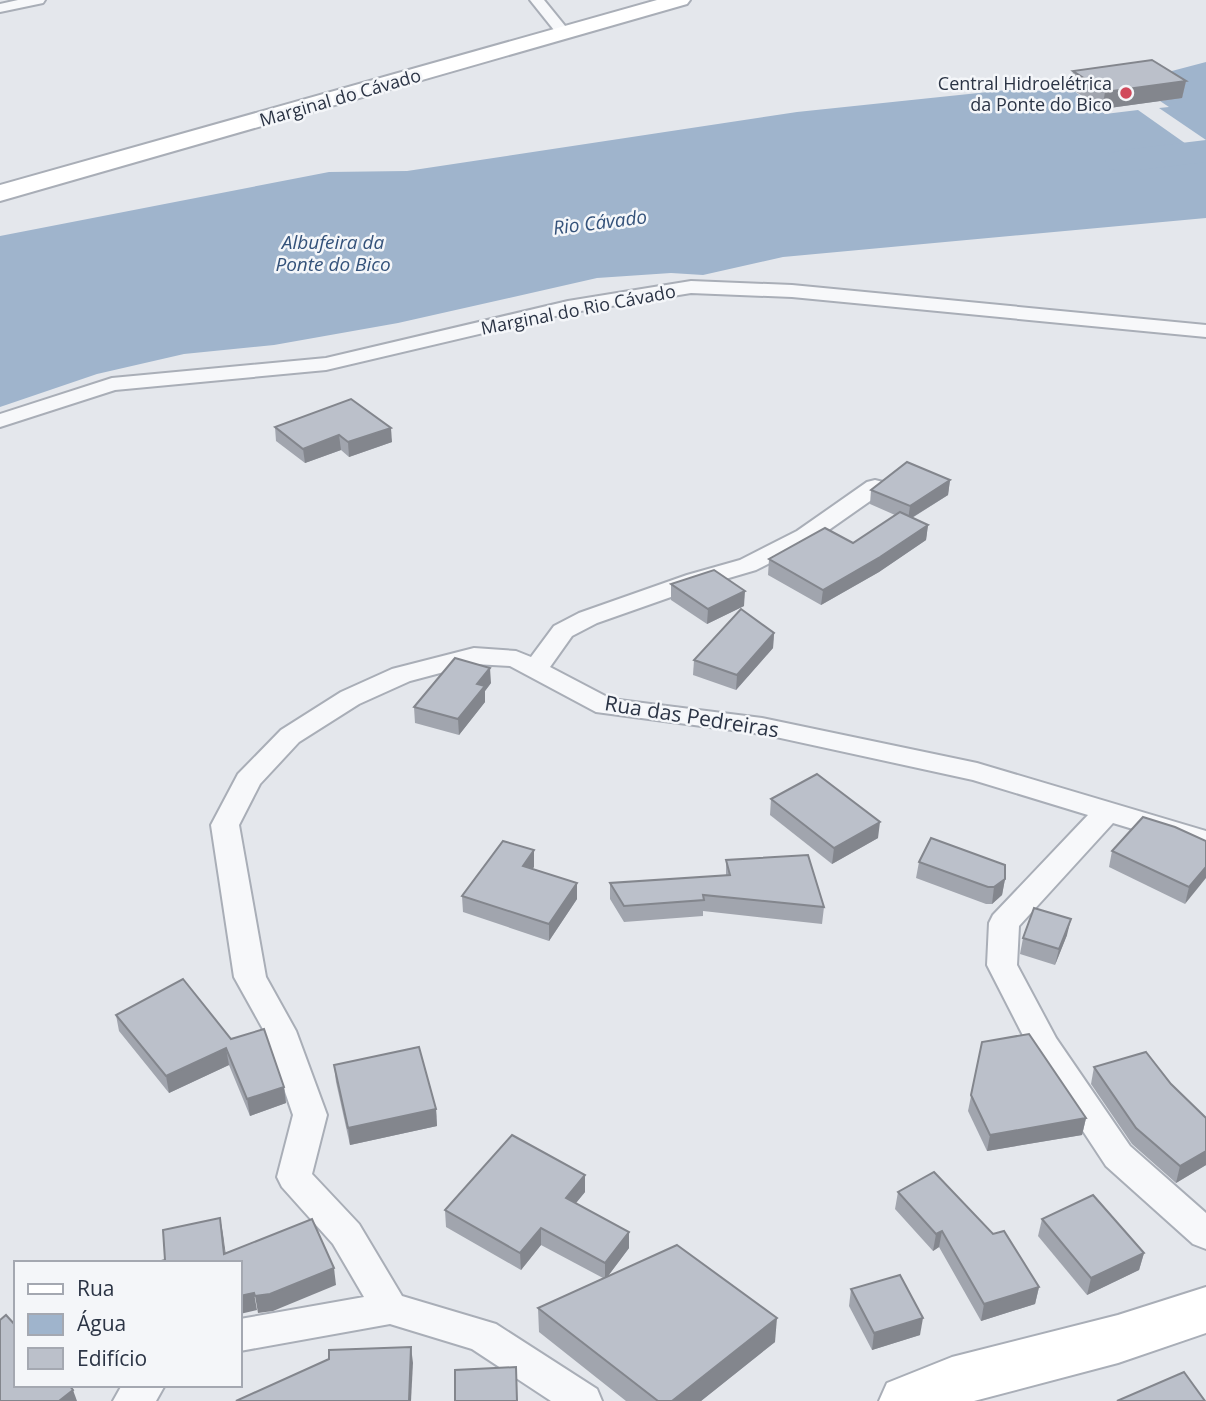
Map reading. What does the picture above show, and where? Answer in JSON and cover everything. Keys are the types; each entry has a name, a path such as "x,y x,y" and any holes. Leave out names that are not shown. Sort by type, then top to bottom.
{"street":[{"path":"0,8 38,0"},
{"path":"537,0 563,32"},
{"name":"Marginal do Cávado","path":"0,193 680,0"},
{"name":"Marginal do Rio Cávado","path":"0,421 112,384 326,364 568,307 691,286 792,291 1206,331"},
{"path":"535,670 563,631 588,618 696,580 748,565 805,536 875,487"},
{"name":"Rua das Pedreiras","path":"390,1308 346,1234 295,1177 310,1115 281,1031 250,976 225,825 248,780 290,736 350,698 401,675 474,656 516,659 605,706 762,726 977,772 1206,841"},
{"path":"1107,811 1004,923 1002,965 1044,1046 1118,1156 1206,1234"},
{"path":"242,1335 390,1308 483,1336 583,1401"},
{"path":"907,1401 953,1382 1118,1339 1206,1310"},
{"path":"132,1401 144,1387"}],"water":[{"path":"1206,62 1206,140 1159,108 1169,107 1160,101 1182,97 1149,77"},
{"name":"Albufeira da Ponte do Bico","path":"1070,88 1105,114 1138,110 1206,158 1206,218 783,257 703,275 671,273 597,278 398,323 274,345 184,354 97,374 0,407 0,236 329,172 407,171 797,112 1007,90 1055,91"}],"building":[{"path":"1152,60 1186,81 1105,92 1073,71"},
{"path":"351,399 391,428 348,442 339,435 303,449 275,427"},
{"path":"907,462 950,480 910,506 871,490"},
{"path":"900,512 928,525 823,590 769,559 825,528 853,543"},
{"path":"714,570 745,591 708,609 671,584"},
{"path":"741,609 774,633 737,675 694,660"},
{"path":"455,658 490,668 477,684 485,686 458,719 414,707"},
{"path":"817,774 880,822 834,848 771,799"},
{"path":"1143,817 1206,841 1206,867 1189,887 1112,851"},
{"path":"931,838 1005,865 1005,879 994,887 988,887 919,862"},
{"path":"503,841 534,850 523,866 577,883 549,924 462,896"},
{"path":"808,855 824,907 703,895 704,900 624,906 610,883 730,875 726,860"},
{"path":"1034,908 1071,919 1059,949 1023,938"},
{"path":"183,979 231,1039 264,1029 284,1087 247,1099 226,1048 166,1076 116,1015"},
{"path":"1029,1034 1086,1118 990,1135 971,1095 982,1042"},
{"path":"419,1047 436,1109 348,1128 334,1065"},
{"path":"1146,1052 1171,1084 1206,1118 1206,1151 1180,1166 1136,1128 1094,1067"},
{"path":"512,1135 585,1175 566,1198 629,1232 605,1263 541,1228 520,1253 445,1210"},
{"path":"934,1172 993,1234 1004,1231 1039,1287 984,1304 942,1231 936,1234 898,1192"},
{"path":"1093,1195 1144,1253 1091,1278 1042,1219"},
{"path":"220,1218 224,1254 312,1219 334,1268 270,1294 242,1296 242,1261 161,1261 165,1260 163,1230"},
{"path":"677,1245 777,1318 672,1401 658,1401 538,1308"},
{"path":"900,1275 923,1318 874,1333 851,1289"},
{"path":"6,1315 14,1324 14,1387 71,1387 73,1390 59,1401 0,1401 0,1320"},
{"path":"411,1347 409,1401 236,1401 329,1359 329,1350"},
{"path":"516,1367 517,1401 455,1401 455,1370"},
{"path":"1184,1372 1205,1401 1117,1401"}],"waterway":[{"name":"Rio Cávado","path":"1123,161 1206,151"}],"place":[{"name":"Central Hidroelétrica da Ponte do Bico","path":"1126,93"}]}
